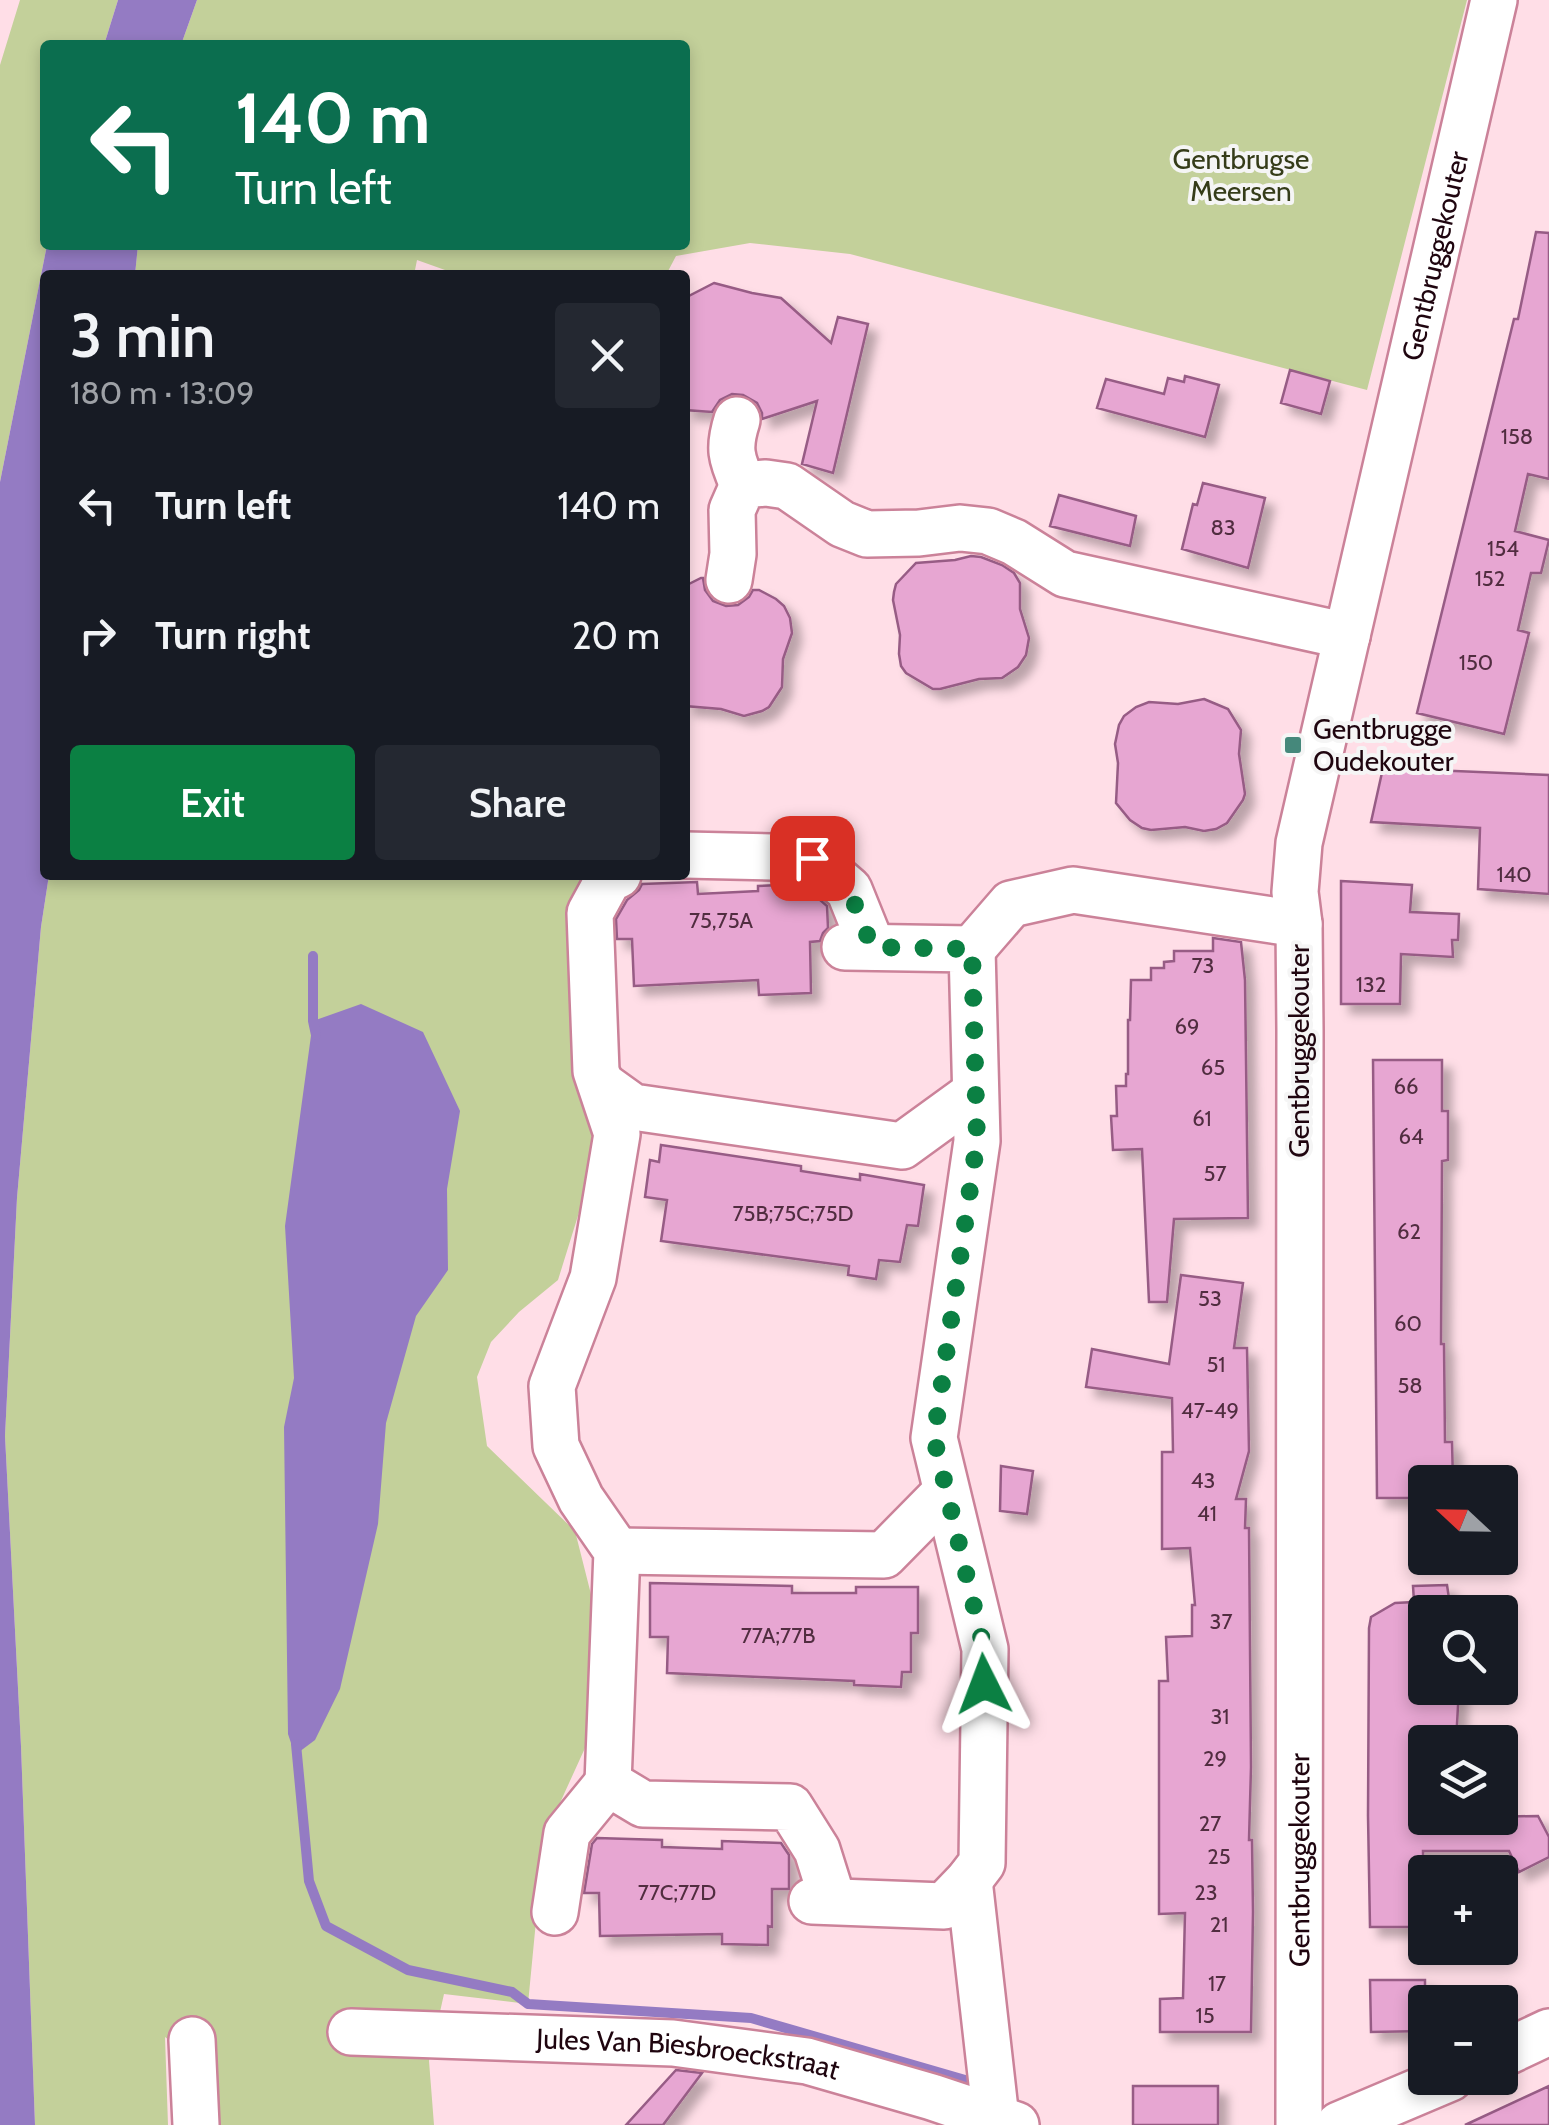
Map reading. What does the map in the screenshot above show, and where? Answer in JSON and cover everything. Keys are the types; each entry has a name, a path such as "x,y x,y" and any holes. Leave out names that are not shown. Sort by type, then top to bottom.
{"street":[{"name":"Gentbruggekouter","path":"1299,2125 1299,924 1295,892 1299,843 1494,0"},
{"path":"729,580 732,510 742,485 730,441 738,420"},
{"path":"742,485 787,486 842,524 868,534 960,528 988,531 1066,574 1347,636"},
{"path":"690,855 812,858 849,890 858,947 972,949"},
{"path":"556,1912 567,1833 608,1784 617,1551 581,1499 556,1446 552,1386 593,1278 618,1134 596,1071 590,913 608,880"},
{"path":"608,1784 644,1804 790,1807 817,1850 822,1901 944,1906 969,1880 982,1863 984,1649 934,1438 977,1141 972,949 1011,904 1073,890 1299,924"},
{"path":"601,1084 633,1107 902,1146 976,1093"},
{"path":"617,1551 884,1554 946,1492"},
{"path":"969,1880 1006,2122"},
{"name":"Jules Van Biesbroeckstraat","path":"350,2032 673,2044 807,2061 932,2096 1006,2122"},
{"path":"1518,2046 1549,2032"},
{"path":"192,2040 196,2125"},
{"path":"1339,2125 1410,2095"}],"green space":[{"path":"20,0 118,0 106,40 40,40 40,250 46,250 0,482 0,65"},
{"name":"Gentbrugse Meersen","path":"197,0 1467,0 1367,390 850,254 750,243 676,256 669,270 445,270 417,260 415,270 136,270 138,250 690,250 690,40 183,40"},
{"path":"48,880 580,880 572,1048 596,1120 595,1161 558,1280 519,1312 491,1342 477,1377 487,1446 575,1531 599,1626 590,1737 549,1827 528,2004 444,1994 429,2061 434,2125 209,2125 206,2069 165,2037 168,2125 35,2125 5,1436 17,1198"}],"shaded area":[{"path":"118,0 197,0 183,40 106,40"},
{"path":"46,250 138,250 136,270 42,270"},
{"path":"40,280 40,880 48,880 17,1198 5,1436 35,2125 0,2125 0,482"},
{"path":"361,1004 423,1032 460,1111 447,1189 448,1270 416,1316 386,1423 378,1524 340,1689 315,1740 295,1755 288,1734 284,1427 294,1378 285,1226 313,1021"}],"building":[{"path":"1536,232 1549,233 1549,479 1528,474 1515,531 1549,540 1541,573 1531,573 1518,630 1529,633 1504,734 1417,713 1514,319 1518,319"},
{"path":"714,283 781,298 831,343 838,317 868,324 833,473 802,464 817,401 762,419 757,403 743,395 732,394 720,400 712,412 690,410 690,295"},
{"path":"1290,370 1330,381 1321,414 1281,403"},
{"path":"1185,376 1219,385 1205,437 1097,408 1106,379 1164,394 1168,378 1184,382"},
{"path":"1203,483 1265,498 1248,568 1182,549 1193,504 1197,505"},
{"path":"1059,495 1136,516 1130,546 1050,526"},
{"path":"971,556 1002,565 1020,583 1020,609 1029,638 1026,655 1018,667 1002,678 933,689 901,666 893,600 896,584 916,563"},
{"path":"703,578 713,601 726,606 738,605 753,590 759,590 784,606 792,633 783,659 782,687 769,707 744,716 690,706 690,584"},
{"path":"1204,699 1228,709 1241,730 1243,800 1227,823 1216,829 1142,828 1116,803 1115,744 1119,725 1124,716 1149,702 1178,704"},
{"path":"1383,768 1549,775 1549,894 1478,889 1480,828 1371,822"},
{"path":"1341,881 1412,885 1410,912 1459,914 1458,940 1452,940 1453,957 1401,954 1400,1004 1341,1004"},
{"path":"697,882 698,894 802,884 827,906 828,928 820,941 810,942 811,993 759,995 758,980 634,986 632,939 617,939 616,919 627,900 642,884"},
{"path":"1213,938 1241,942 1245,980 1248,1218 1174,1219 1167,1302 1149,1302 1142,1149 1113,1150 1111,1116 1117,1116 1116,1086 1126,1086 1128,1074 1131,980 1151,980 1151,968 1164,968 1164,962 1174,961 1174,951 1213,951"},
{"path":"1373,1060 1442,1060 1442,1111 1448,1111 1448,1160 1442,1161 1441,1344 1445,1442 1452,1442 1453,1465 1408,1465 1408,1498 1377,1498"},
{"path":"661,1145 801,1166 801,1171 860,1180 860,1174 924,1185 918,1226 907,1225 900,1262 879,1260 876,1279 848,1275 849,1266 661,1241 667,1200 645,1197 650,1160 659,1162"},
{"path":"1181,1275 1243,1283 1234,1348 1247,1348 1249,1451 1236,1499 1246,1499 1245,1528 1249,1528 1251,2032 1160,2032 1160,1999 1183,1998 1185,1913 1159,1914 1159,1681 1168,1681 1166,1637 1192,1636 1195,1605 1190,1548 1162,1549 1162,1452 1173,1452 1172,1398 1086,1387 1092,1349 1169,1364"},
{"path":"1001,1466 1033,1471 1027,1514 1000,1511"},
{"path":"650,1583 792,1586 792,1593 856,1593 856,1587 918,1587 918,1633 911,1633 911,1672 902,1672 901,1687 854,1685 854,1681 667,1673 668,1637 650,1637"},
{"path":"1447,1585 1448,1595 1414,1595 1413,1586"},
{"path":"1408,1602 1408,1705 1458,1705 1457,1725 1408,1725 1408,1835 1518,1835 1518,1816 1538,1816 1549,1837 1549,1857 1519,1872 1518,1855 1509,1851 1423,1851 1423,1855 1408,1855 1408,1927 1370,1927 1369,1628 1371,1617 1395,1603"},
{"path":"597,1838 662,1840 662,1847 722,1849 722,1841 781,1843 789,1855 789,1889 772,1889 768,1945 722,1944 722,1934 600,1936 599,1893 584,1893 592,1844"},
{"path":"1370,1980 1425,1980 1425,1985 1408,1985 1408,2031 1371,2032"},
{"path":"676,2070 702,2073 663,2125 626,2125"},
{"path":"1133,2086 1218,2086 1218,2125 1133,2125"},
{"path":"1549,2086 1549,2125 1465,2125"}],"waterway":[{"path":"313,956 316,1035"},
{"path":"296,1744 309,1881 326,1926 408,1970 512,1992 528,2004 751,2018 979,2084"}],"place":[{"name":"Gentbrugge Oudekouter","path":"1293,745"}],"route":[{"path":"812,858 849,890 872,947 972,949 977,1141 934,1438 984,1649 984,1684"}]}
